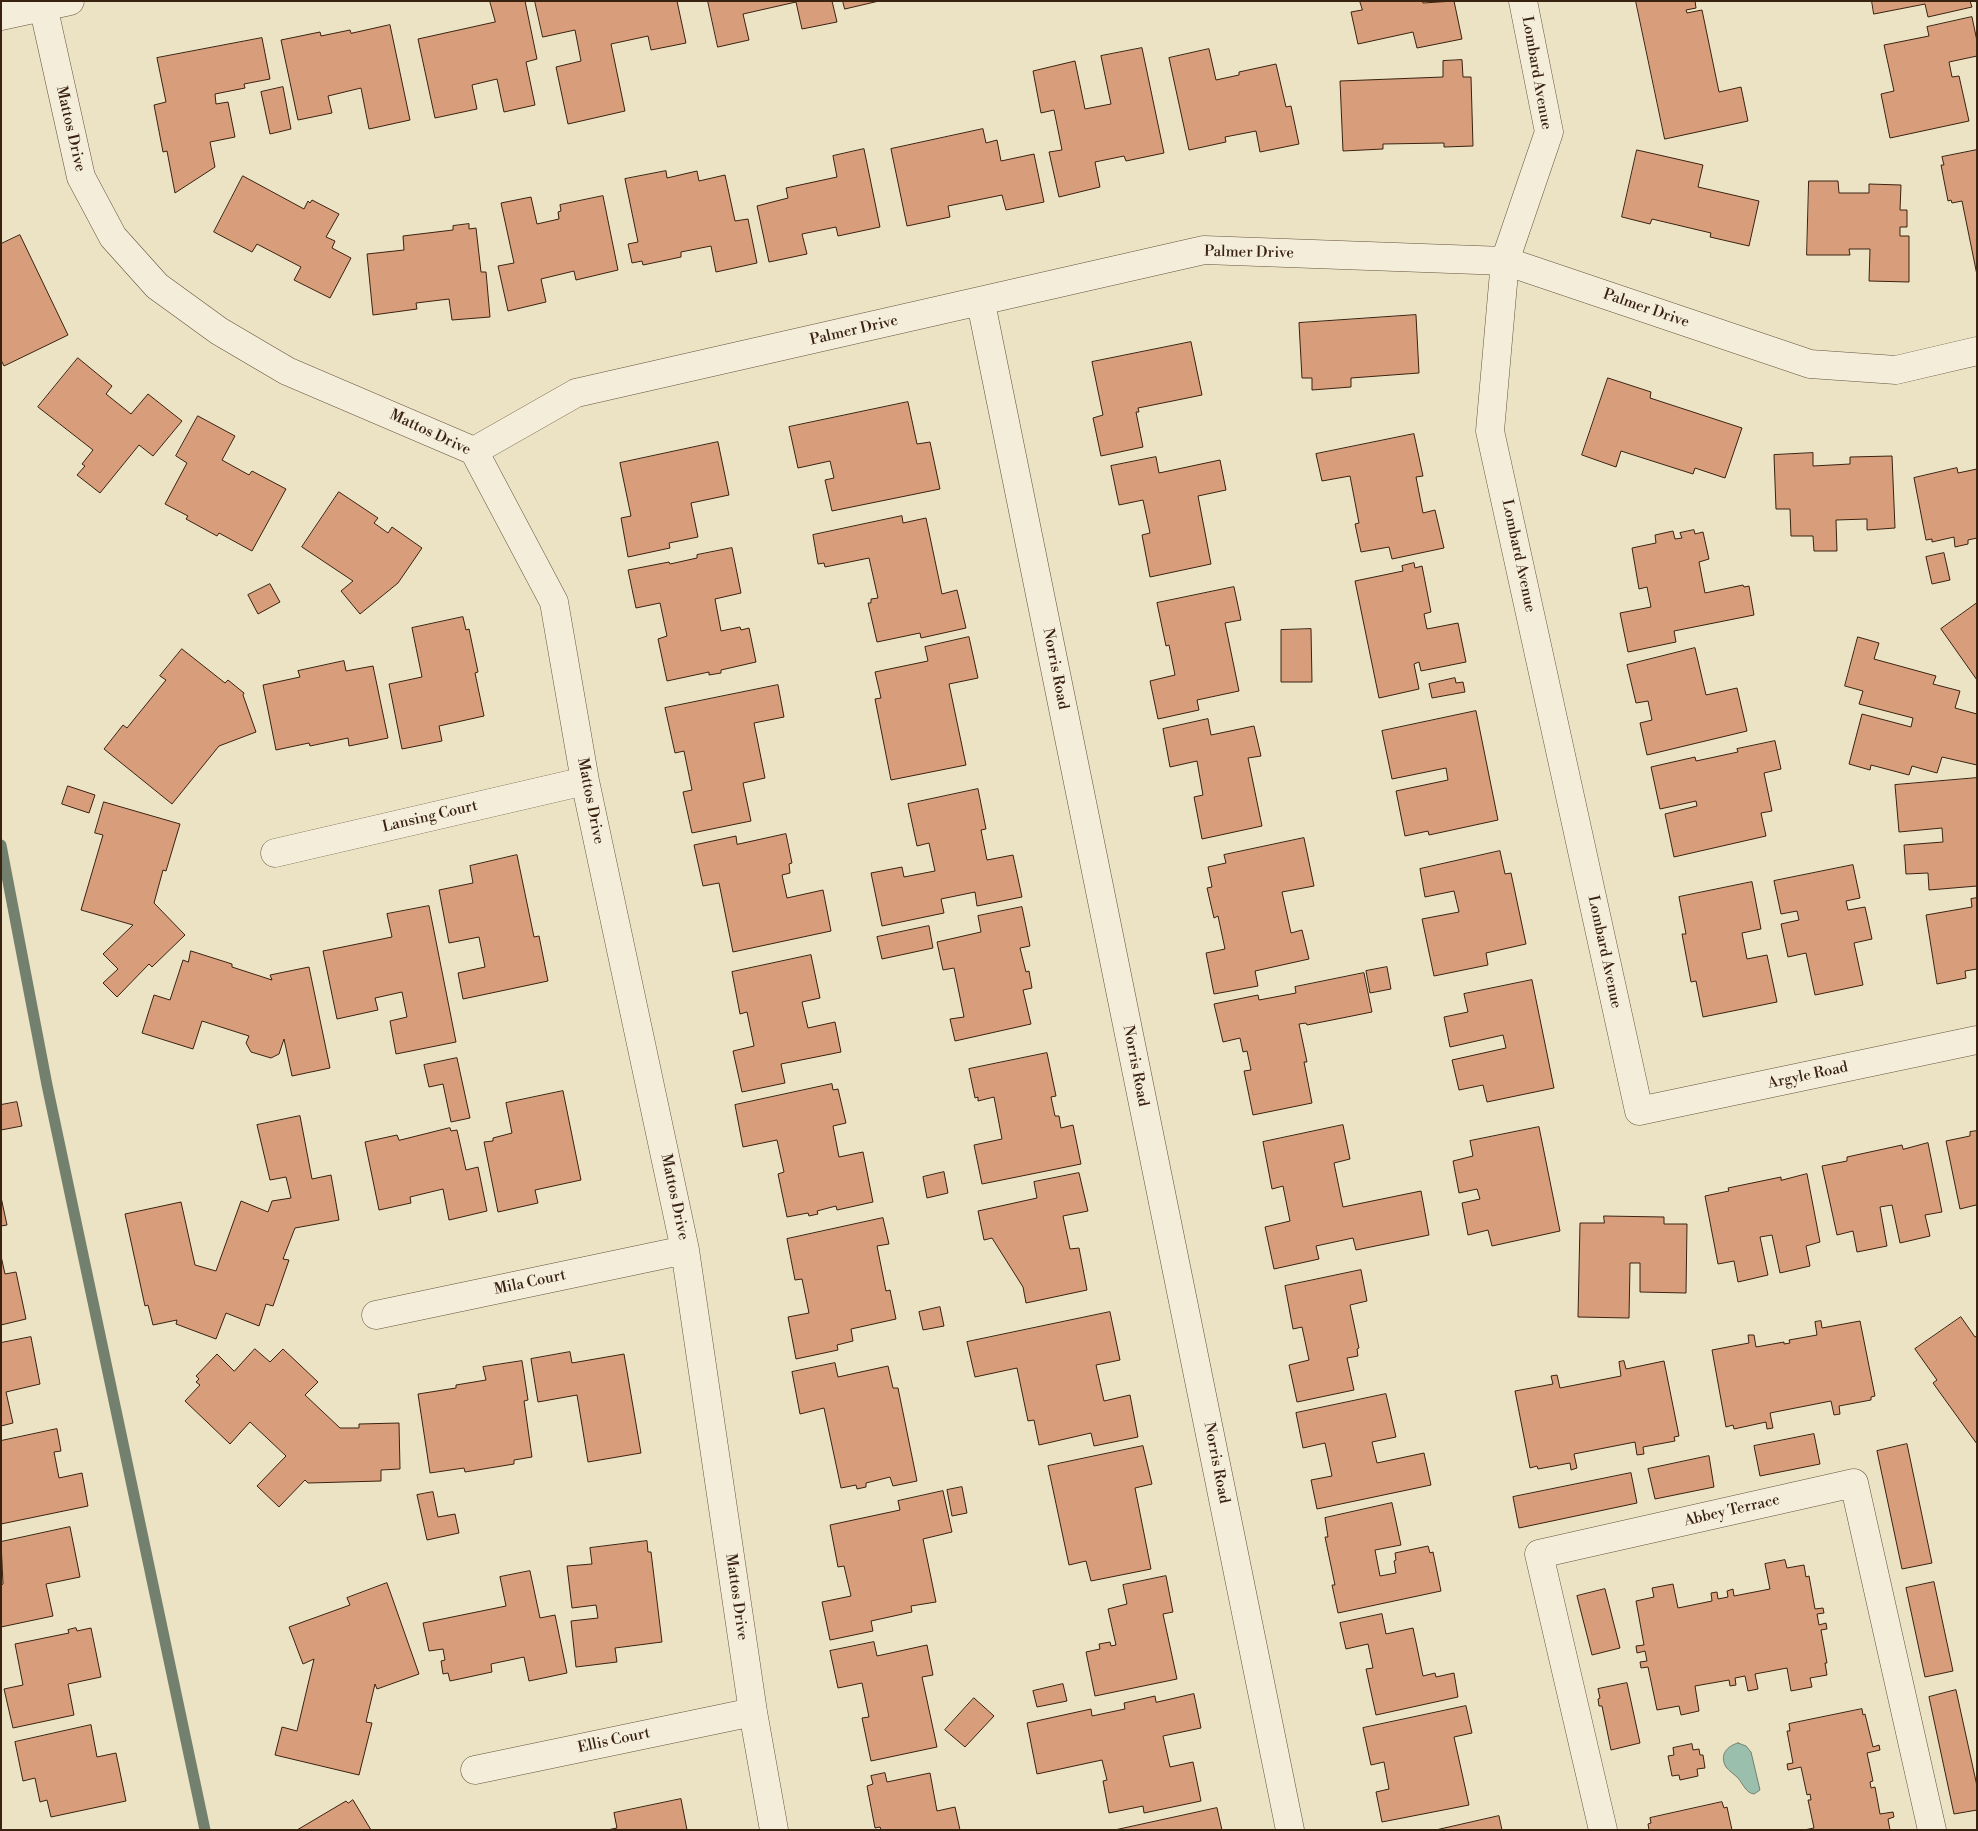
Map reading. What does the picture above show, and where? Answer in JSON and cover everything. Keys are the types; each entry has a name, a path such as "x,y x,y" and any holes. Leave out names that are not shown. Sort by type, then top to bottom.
{"street":[{"path":"1,16 42,4 70,1"},
{"name":"Lombard Avenue","path":"1522,1 1549,132 1505,261 1490,431 1639,1112"},
{"name":"Mattos Drive","path":"42,4 81,177 113,237 157,286 219,331 287,371 474,451 554,602 585,781 685,1250 753,1712 774,1830"},
{"name":"Palmer Drive","path":"474,451 576,393 981,303 1204,250 1505,261 1810,364 1896,370 1977,351"},
{"name":"Norris Road","path":"981,303 1290,1830"},
{"name":"Lansing Court","path":"275,853 585,781"},
{"name":"Argyle Road","path":"1639,1112 1977,1040"},
{"name":"Mila Court","path":"376,1315 685,1250"},
{"name":"Abbey Terrace","path":"1603,1830 1539,1554 1854,1483 1932,1830"},
{"name":"Ellis Court","path":"476,1770 753,1712"}],"shaded area":[{"path":"1738,1743 1746,1746 1751,1752 1760,1790 1754,1794 1747,1790 1724,1763 1725,1752 1730,1746"}],"building":[{"path":"490,1 525,1 537,59 526,62 535,105 504,112 497,79 472,85 477,109 435,118 418,39 495,22"},
{"path":"535,1 677,1 686,43 651,50 648,36 611,44 625,111 568,124 556,67 581,61 575,30 543,37"},
{"path":"708,1 832,1 837,22 802,29 796,2 743,14 749,40 718,47"},
{"path":"843,1 879,1 845,9"},
{"path":"1360,1 1422,1 1423,3 1454,1 1462,39 1417,48 1413,32 1358,44 1351,12 1362,10"},
{"path":"1636,1 1695,1 1696,8 1686,10 1687,13 1702,10 1719,92 1741,87 1748,121 1665,139"},
{"path":"1872,1 1970,1 1972,7 1928,17 1925,4 1874,14"},
{"path":"1972,17 1977,41 1977,56 1949,62 1952,77 1959,76 1969,121 1890,138 1881,94 1894,91 1884,45 1929,36 1927,27"},
{"path":"390,25 410,120 369,129 361,88 328,96 332,113 298,120 281,40 320,32 321,36 350,30 351,33"},
{"path":"262,38 270,79 244,84 245,88 215,94 216,104 228,102 235,137 210,142 215,167 175,193 167,151 163,152 154,105 166,102 157,58"},
{"path":"1142,48 1164,153 1126,161 1124,156 1095,162 1100,187 1059,197 1049,152 1062,150 1054,110 1041,113 1033,71 1075,61 1085,109 1111,104 1101,56"},
{"path":"1209,49 1216,80 1239,75 1239,72 1276,64 1286,107 1291,106 1299,144 1260,152 1256,131 1225,137 1226,142 1189,150 1169,58"},
{"path":"1462,60 1463,77 1471,77 1473,146 1444,147 1444,143 1383,144 1383,149 1343,151 1340,81 1443,77 1443,61"},
{"path":"283,87 291,129 270,134 261,92"},
{"path":"983,129 986,143 997,140 1001,161 1034,154 1044,202 1006,210 1002,195 948,206 950,217 907,226 891,149"},
{"path":"864,149 880,227 838,236 836,227 802,234 807,254 769,262 757,206 788,198 786,188 837,177 833,156"},
{"path":"1637,150 1703,165 1698,187 1759,201 1749,246 1710,237 1711,233 1652,219 1650,224 1622,217"},
{"path":"1977,150 1977,275 1962,201 1952,203 1951,200 1948,201 1941,165 1944,165 1942,157"},
{"path":"666,171 667,178 697,171 699,181 725,175 735,221 748,219 757,263 716,272 711,246 681,252 681,257 643,265 642,261 632,263 628,244 638,242 625,179"},
{"path":"243,176 304,209 308,201 310,203 312,200 339,214 326,237 335,241 332,248 351,258 330,298 294,280 301,267 257,244 252,252 214,232"},
{"path":"1809,181 1838,181 1839,193 1869,193 1869,184 1901,185 1900,210 1907,210 1907,227 1900,227 1900,236 1909,236 1909,282 1869,281 1870,249 1849,249 1850,255 1807,255"},
{"path":"603,196 618,270 576,280 574,271 541,279 546,302 508,311 498,266 514,263 501,203 531,197 537,224 559,219 560,205"},
{"path":"469,224 469,229 476,228 481,272 486,272 490,317 452,320 449,299 416,303 417,309 373,315 367,254 404,250 403,236 453,230 453,226"},
{"path":"20,235 68,335 4,366 1,360 1,244"},
{"path":"1416,315 1419,373 1351,378 1351,387 1312,390 1312,378 1302,378 1299,323"},
{"path":"1191,342 1202,395 1138,408 1139,412 1136,412 1143,447 1101,456 1093,418 1103,415 1092,362"},
{"path":"78,358 112,386 106,394 131,414 148,394 182,421 153,456 139,445 100,493 77,475 85,466 82,464 93,450 38,407"},
{"path":"1608,378 1651,392 1650,398 1742,428 1725,478 1695,468 1693,474 1621,451 1616,467 1582,455"},
{"path":"908,402 917,444 930,442 940,489 832,511 825,480 834,478 830,461 798,468 789,427"},
{"path":"198,416 235,436 222,460 249,475 252,471 286,489 252,551 219,533 217,536 186,519 188,516 165,504 187,463 176,456"},
{"path":"1414,434 1423,476 1416,477 1423,513 1435,510 1444,548 1392,559 1389,547 1361,552 1355,524 1359,523 1350,476 1322,481 1316,454"},
{"path":"718,442 729,495 691,503 698,537 669,543 670,548 628,557 621,518 631,516 620,463"},
{"path":"1813,453 1813,466 1850,464 1850,457 1892,456 1895,528 1867,530 1867,519 1836,520 1837,551 1814,551 1813,536 1791,536 1790,509 1776,509 1774,455"},
{"path":"1156,457 1159,473 1220,460 1226,490 1198,496 1211,564 1150,577 1142,535 1150,533 1143,500 1119,505 1111,466"},
{"path":"1957,468 1958,473 1977,469 1977,538 1968,540 1968,544 1955,547 1954,537 1932,542 1932,539 1926,540 1914,478"},
{"path":"339,492 378,518 374,523 388,533 392,527 422,548 398,583 360,614 341,591 353,581 302,547"},
{"path":"902,516 903,523 926,518 942,594 957,590 966,628 921,638 920,633 877,642 868,603 871,603 871,599 878,598 869,558 825,567 824,563 818,564 813,535"},
{"path":"1694,530 1695,534 1703,532 1709,559 1699,562 1705,593 1743,585 1744,587 1749,586 1754,615 1674,631 1676,642 1628,652 1620,613 1651,607 1647,587 1639,589 1632,548 1656,543 1655,535 1673,531 1675,539 1682,538 1680,533"},
{"path":"732,548 741,593 715,599 721,631 740,627 741,630 749,628 756,662 721,670 721,673 709,675 709,672 667,681 658,639 667,636 660,603 636,608 628,570 669,562 670,564 697,558 697,555"},
{"path":"1944,553 1950,580 1932,584 1926,557"},
{"path":"1414,563 1415,568 1422,566 1431,612 1424,614 1427,629 1458,623 1466,662 1421,671 1419,662 1414,664 1419,689 1379,698 1355,581 1403,571 1402,566"},
{"path":"270,584 280,602 258,614 248,595"},
{"path":"1234,587 1241,620 1225,623 1239,691 1197,700 1199,710 1158,719 1150,681 1175,675 1169,645 1166,646 1157,603"},
{"path":"1977,603 1977,680 1941,629"},
{"path":"463,617 466,630 469,629 478,672 475,673 484,716 439,726 442,741 402,749 389,684 422,677 412,628"},
{"path":"1311,629 1312,682 1281,682 1281,630"},
{"path":"969,637 978,678 949,684 966,765 891,780 875,699 881,698 875,672 928,661 925,647"},
{"path":"1858,637 1879,643 1874,659 1936,676 1933,684 1960,691 1955,708 1977,714 1977,765 1942,757 1937,773 1912,766 1909,775 1871,765 1870,770 1849,764 1862,714 1911,727 1913,718 1859,704 1863,691 1845,686"},
{"path":"1695,648 1706,695 1737,688 1747,731 1647,755 1640,723 1652,720 1648,701 1636,703 1627,665"},
{"path":"182,649 225,683 228,680 244,693 243,695 256,732 219,746 172,804 104,749 123,725 127,728 166,680 160,676"},
{"path":"344,661 346,671 373,666 388,738 349,746 348,738 310,746 309,743 276,750 263,685 300,677 298,671"},
{"path":"1455,678 1456,683 1463,682 1465,692 1432,698 1429,684"},
{"path":"778,685 784,717 754,723 765,778 743,783 751,821 692,833 683,792 692,790 684,751 675,753 665,708"},
{"path":"1476,711 1498,820 1429,835 1428,831 1405,836 1396,791 1448,780 1446,768 1392,779 1382,731"},
{"path":"1208,719 1211,735 1254,726 1261,756 1248,758 1262,826 1202,839 1194,797 1203,795 1197,761 1170,767 1163,729"},
{"path":"1775,741 1781,769 1764,773 1772,811 1761,813 1766,836 1674,857 1665,814 1697,806 1696,801 1660,809 1651,767 1695,757 1696,761 1738,752 1737,749"},
{"path":"1977,778 1977,886 1929,890 1928,873 1906,874 1904,845 1943,842 1942,828 1899,832 1895,785"},
{"path":"68,786 95,795 89,813 62,804"},
{"path":"978,789 986,829 981,830 987,860 1013,855 1022,897 977,906 975,892 941,899 944,913 882,926 871,873 902,867 904,877 935,871 929,843 917,846 908,804"},
{"path":"104,802 180,824 166,871 163,870 154,903 185,935 152,967 149,964 117,997 103,983 118,969 103,954 133,925 81,910 103,835 95,833"},
{"path":"786,834 792,863 789,864 790,873 782,875 787,898 823,890 831,931 733,952 719,883 703,886 694,845 736,836 737,844"},
{"path":"1304,838 1314,886 1282,892 1291,933 1302,930 1309,959 1255,971 1258,986 1214,994 1206,953 1225,949 1218,916 1214,918 1207,888 1212,887 1208,867 1226,863 1224,855"},
{"path":"1500,851 1505,874 1511,873 1526,944 1486,953 1488,965 1434,976 1422,919 1459,912 1454,891 1425,897 1420,869"},
{"path":"517,855 534,937 539,936 548,981 463,999 458,973 485,967 479,937 449,943 439,890 473,883 470,866"},
{"path":"1853,865 1860,898 1846,901 1848,910 1865,907 1872,939 1854,943 1863,985 1815,995 1806,953 1788,957 1781,924 1799,920 1797,911 1781,914 1774,881"},
{"path":"1752,882 1761,929 1742,933 1747,959 1767,955 1777,1002 1703,1017 1696,981 1691,982 1682,934 1686,934 1679,897"},
{"path":"1977,898 1977,969 1965,971 1966,978 1937,984 1926,915 1972,907 1971,899"},
{"path":"429,906 456,1042 396,1054 390,1021 407,1017 402,992 375,998 378,1010 337,1019 323,951 392,937 387,914"},
{"path":"1022,907 1030,946 1020,948 1026,972 1029,971 1032,988 1023,990 1031,1024 955,1041 950,1019 964,1017 954,968 943,970 937,942 981,932 978,916"},
{"path":"929,926 933,948 882,959 877,937"},
{"path":"191,951 232,964 232,967 272,980 270,975 309,967 330,1068 292,1076 284,1039 279,1054 271,1058 251,1052 246,1043 249,1036 202,1021 193,1049 142,1033 154,995 170,1000 183,960 188,962"},
{"path":"811,955 820,998 802,1002 808,1028 835,1022 841,1052 781,1064 785,1083 742,1092 733,1051 754,1046 747,1012 740,1014 732,972"},
{"path":"1387,967 1391,989 1370,993 1366,971"},
{"path":"1364,973 1372,1012 1307,1025 1306,1023 1299,1024 1307,1062 1304,1062 1312,1103 1253,1115 1244,1071 1251,1070 1247,1051 1243,1052 1240,1038 1223,1042 1214,1004 1258,995 1259,1000 1296,993 1295,987"},
{"path":"1532,980 1554,1088 1487,1102 1483,1085 1459,1090 1452,1060 1506,1048 1503,1035 1450,1047 1444,1017 1468,1012 1464,994"},
{"path":"1047,1053 1056,1096 1051,1097 1055,1116 1059,1116 1061,1128 1073,1125 1081,1164 982,1184 974,1145 1002,1139 994,1097 978,1101 978,1097 975,1098 969,1069"},
{"path":"457,1058 470,1118 451,1122 443,1084 429,1087 424,1065"},
{"path":"832,1084 833,1090 838,1089 846,1123 833,1126 839,1157 863,1152 873,1202 837,1210 836,1206 817,1211 818,1214 809,1216 808,1213 787,1217 778,1174 784,1172 777,1140 743,1147 735,1105"},
{"path":"563,1091 581,1180 535,1190 538,1203 498,1212 484,1142 493,1141 493,1138 512,1133 506,1103"},
{"path":"17,1102 22,1126 1,1130 1,1105"},
{"path":"300,1116 312,1179 331,1175 339,1220 295,1228 283,1259 289,1260 273,1306 266,1304 259,1326 226,1313 216,1339 176,1324 177,1320 153,1325 148,1305 145,1306 125,1214 181,1202 195,1265 216,1271 241,1201 268,1212 272,1201 291,1198 286,1177 270,1180 257,1125"},
{"path":"1343,1125 1350,1159 1334,1163 1343,1207 1421,1191 1429,1235 1356,1250 1353,1238 1316,1246 1319,1259 1274,1269 1265,1227 1290,1221 1283,1186 1272,1189 1263,1142"},
{"path":"1539,1127 1560,1231 1492,1246 1488,1230 1468,1235 1462,1203 1480,1199 1477,1189 1459,1193 1453,1161 1473,1156 1470,1141"},
{"path":"450,1128 451,1131 457,1130 466,1170 478,1167 487,1211 449,1220 443,1189 410,1197 411,1203 379,1210 365,1142 397,1135 399,1140"},
{"path":"1977,1131 1977,1207 1976,1205 1960,1209 1946,1141 1970,1136 1970,1132"},
{"path":"1928,1143 1942,1212 1925,1215 1930,1236 1900,1243 1892,1205 1880,1207 1887,1246 1857,1252 1853,1231 1837,1235 1822,1166 1847,1161 1847,1157 1902,1145 1903,1149"},
{"path":"944,1172 948,1193 927,1198 923,1177"},
{"path":"1079,1173 1088,1211 1063,1216 1070,1249 1079,1248 1087,1290 1026,1303 1023,1287 992,1238 984,1240 978,1211 1037,1198 1034,1182"},
{"path":"1807,1174 1820,1242 1806,1246 1810,1266 1780,1273 1772,1235 1760,1237 1768,1275 1738,1282 1734,1261 1718,1264 1705,1196 1729,1191 1728,1188 1781,1177 1781,1180"},
{"path":"1,1197 7,1225 1,1226"},
{"path":"1604,1216 1664,1217 1664,1224 1687,1224 1686,1293 1640,1292 1640,1263 1630,1263 1629,1318 1578,1317 1580,1223 1604,1223"},
{"path":"883,1218 889,1244 877,1246 886,1291 890,1290 896,1319 851,1329 853,1341 837,1345 838,1350 796,1359 788,1317 809,1313 802,1279 795,1280 787,1239"},
{"path":"1,1256 5,1274 16,1272 26,1319 1,1325"},
{"path":"1361,1270 1367,1301 1350,1305 1359,1348 1357,1349 1358,1356 1347,1358 1354,1390 1297,1402 1289,1365 1309,1360 1302,1327 1293,1329 1285,1286"},
{"path":"940,1307 944,1326 923,1330 919,1312"},
{"path":"1110,1312 1120,1360 1096,1365 1104,1401 1130,1395 1138,1437 1094,1446 1091,1433 1039,1445 1034,1420 1028,1421 1017,1368 975,1377 967,1342"},
{"path":"1961,1317 1975,1337 1977,1336 1977,1444 1933,1383 1937,1380 1915,1349"},
{"path":"1821,1321 1822,1328 1860,1321 1875,1396 1871,1397 1871,1400 1839,1406 1840,1414 1834,1415 1831,1401 1770,1413 1773,1428 1767,1429 1766,1422 1734,1429 1733,1425 1726,1427 1712,1350 1749,1343 1748,1335 1754,1335 1756,1347 1784,1342 1784,1344 1790,1343 1789,1340 1817,1335 1815,1322"},
{"path":"31,1337 40,1384 6,1392 13,1423 1,1426 1,1343"},
{"path":"255,1349 270,1362 283,1349 318,1382 305,1395 340,1428 359,1428 359,1424 399,1423 400,1469 381,1470 381,1481 308,1483 305,1480 279,1507 257,1486 286,1456 250,1422 230,1444 185,1401 200,1385 196,1382 199,1379 196,1376 217,1354 234,1371"},
{"path":"570,1352 572,1363 624,1354 641,1453 588,1462 577,1395 538,1402 531,1359"},
{"path":"522,1361 528,1400 524,1401 532,1457 514,1460 514,1464 465,1472 464,1468 430,1473 418,1394 456,1388 456,1385 486,1380 483,1367"},
{"path":"1624,1361 1626,1369 1664,1361 1679,1436 1674,1437 1675,1441 1643,1447 1644,1454 1637,1455 1635,1442 1574,1454 1577,1468 1571,1470 1570,1463 1538,1469 1537,1466 1530,1468 1515,1391 1553,1384 1551,1376 1557,1375 1560,1388 1621,1376 1619,1362"},
{"path":"835,1363 838,1377 888,1366 893,1388 898,1388 917,1481 893,1486 890,1477 866,1483 866,1487 857,1489 856,1485 841,1488 824,1408 800,1414 792,1372"},
{"path":"1386,1394 1396,1437 1372,1442 1377,1463 1424,1453 1431,1485 1317,1509 1311,1480 1332,1476 1325,1443 1303,1448 1296,1413"},
{"path":"57,1429 61,1451 54,1452 59,1478 82,1473 88,1506 1,1524 1,1441"},
{"path":"1814,1434 1820,1464 1760,1476 1754,1446"},
{"path":"1907,1444 1932,1563 1902,1569 1877,1451"},
{"path":"1143,1446 1152,1484 1135,1488 1151,1569 1091,1581 1086,1561 1069,1565 1048,1466"},
{"path":"1709,1456 1714,1487 1655,1499 1648,1469"},
{"path":"1631,1473 1637,1503 1519,1528 1513,1497"},
{"path":"962,1487 967,1513 952,1516 947,1490"},
{"path":"943,1491 952,1532 923,1539 936,1602 911,1606 912,1612 871,1621 873,1631 830,1640 822,1602 851,1596 844,1566 838,1567 830,1525 900,1510 898,1501"},
{"path":"433,1492 438,1517 455,1514 459,1533 427,1540 417,1495"},
{"path":"1392,1503 1401,1545 1375,1550 1380,1576 1396,1573 1395,1553 1428,1546 1430,1553 1433,1552 1441,1591 1338,1613 1332,1585 1335,1585 1325,1537 1328,1537 1325,1518"},
{"path":"70,1527 80,1577 46,1584 53,1616 1,1627 1,1585 3,1584 1,1542"},
{"path":"647,1541 648,1552 651,1552 662,1642 615,1648 617,1662 576,1667 571,1621 598,1618 596,1605 572,1608 567,1566 592,1564 590,1548"},
{"path":"1785,1560 1787,1568 1804,1565 1806,1577 1809,1576 1815,1609 1823,1608 1824,1613 1817,1614 1819,1625 1826,1623 1827,1629 1821,1630 1827,1663 1825,1663 1827,1675 1810,1678 1812,1687 1791,1691 1787,1668 1755,1674 1758,1689 1748,1691 1745,1676 1735,1678 1736,1685 1730,1686 1729,1680 1695,1686 1699,1711 1681,1715 1679,1706 1657,1710 1648,1667 1641,1668 1640,1662 1647,1661 1645,1651 1637,1653 1636,1646 1644,1645 1636,1601 1654,1597 1652,1588 1673,1584 1678,1608 1712,1601 1711,1593 1717,1592 1718,1599 1728,1597 1727,1591 1733,1589 1734,1596 1770,1589 1765,1564"},
{"path":"530,1571 540,1618 555,1615 567,1673 529,1681 524,1657 491,1664 492,1672 450,1681 448,1673 443,1674 441,1661 445,1660 443,1649 429,1651 423,1623 506,1606 500,1577"},
{"path":"1166,1576 1173,1612 1163,1614 1177,1679 1095,1696 1086,1652 1100,1649 1099,1644 1110,1642 1111,1646 1116,1645 1108,1609 1127,1604 1123,1585"},
{"path":"1934,1582 1953,1671 1925,1677 1906,1588"},
{"path":"387,1583 419,1674 377,1689 375,1684 366,1722 372,1723 359,1775 275,1755 282,1727 297,1731 314,1659 303,1664 289,1627 350,1605 347,1598"},
{"path":"1605,1589 1620,1648 1592,1655 1577,1596"},
{"path":"1382,1614 1386,1634 1413,1628 1423,1676 1435,1673 1436,1677 1454,1673 1458,1697 1376,1715 1366,1669 1373,1668 1368,1644 1346,1649 1340,1623"},
{"path":"76,1628 77,1631 91,1628 101,1677 68,1684 74,1715 13,1728 4,1689 23,1685 15,1644 69,1633 68,1630"},
{"path":"874,1642 877,1656 927,1645 933,1675 922,1677 937,1747 871,1761 862,1718 869,1717 862,1683 838,1688 830,1651"},
{"path":"1627,1683 1640,1743 1611,1750 1602,1706 1599,1706 1598,1689"},
{"path":"1063,1684 1067,1701 1037,1707 1033,1691"},
{"path":"1956,1690 1977,1786 1977,1810 1954,1814 1929,1697"},
{"path":"1194,1694 1201,1728 1163,1736 1170,1767 1193,1762 1201,1801 1144,1813 1143,1806 1109,1813 1103,1781 1107,1780 1102,1760 1037,1774 1027,1723 1091,1709 1092,1716 1125,1709 1124,1703 1155,1696 1156,1702"},
{"path":"974,1698 994,1716 965,1747 945,1730"},
{"path":"1466,1706 1472,1733 1454,1737 1469,1805 1382,1822 1376,1792 1389,1789 1384,1762 1371,1765 1363,1728"},
{"path":"1862,1709 1873,1747 1879,1745 1880,1750 1867,1753 1873,1781 1870,1782 1871,1788 1875,1787 1880,1814 1893,1812 1894,1817 1888,1819 1890,1830 1804,1830 1814,1828 1808,1800 1811,1800 1810,1794 1807,1795 1801,1767 1788,1770 1787,1764 1793,1763 1787,1731 1790,1731 1789,1724"},
{"path":"91,1725 97,1757 116,1753 126,1801 51,1817 47,1800 40,1802 35,1778 23,1781 15,1742"},
{"path":"1692,1744 1693,1750 1699,1749 1700,1755 1703,1755 1705,1768 1697,1769 1698,1776 1680,1780 1679,1775 1672,1776 1668,1756 1674,1755 1673,1748"},
{"path":"885,1773 887,1782 930,1773 937,1811 955,1807 960,1830 881,1830 880,1827 875,1828 867,1786 873,1784 871,1776"},
{"path":"681,1799 687,1830 607,1830 617,1828 614,1813"},
{"path":"353,1800 371,1830 297,1830 346,1801 348,1803"},
{"path":"1722,1802 1724,1808 1727,1807 1732,1830 1649,1830 1650,1818"},
{"path":"1217,1808 1222,1830 1115,1830"},
{"path":"1499,1816 1502,1830 1436,1830"}],"waterway":[{"path":"1,845 47,1085 205,1830"}]}
